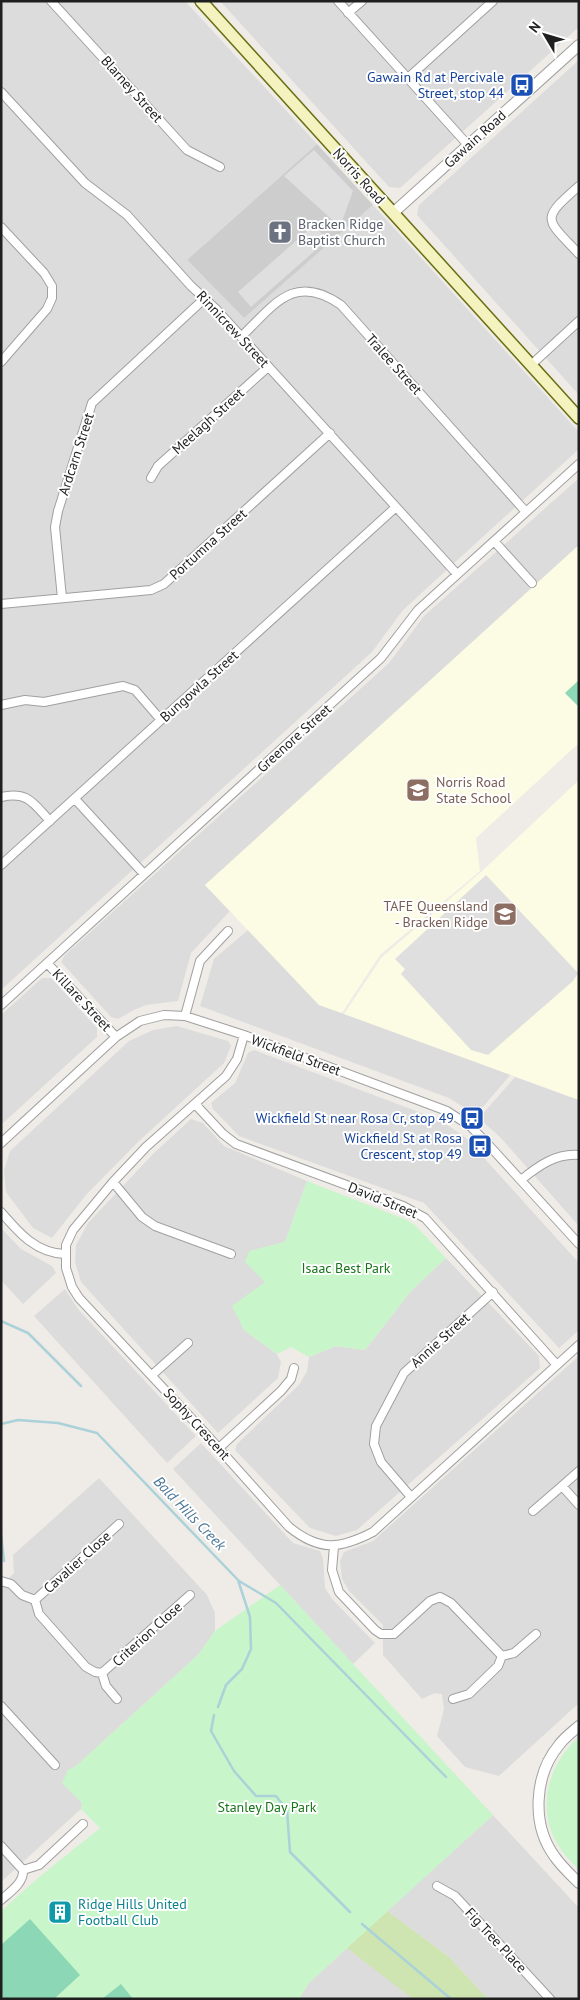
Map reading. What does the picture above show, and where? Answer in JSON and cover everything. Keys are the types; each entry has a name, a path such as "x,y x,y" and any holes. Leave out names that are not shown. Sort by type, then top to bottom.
{"main road":[{"name":"Norris Road","path":"201,1 579,418"}],"street":[{"name":"Blarney Street","path":"51,1 188,150 220,167"},
{"path":"338,1 468,145"},
{"path":"348,13 362,1"},
{"path":"408,78 493,1"},
{"name":"Gawain Road","path":"393,213 579,45"},
{"name":"Rinnicrew Street","path":"1,92 85,183 127,215 191,286 205,298 330,433 457,574"},
{"path":"579,186 556,206 552,217 554,228 579,254"},
{"path":"542,216 552,217"},
{"path":"1,227 44,273 52,286 52,298 47,309 1,361"},
{"name":"Tralee Street","path":"241,337 280,300 294,292 312,291 329,296 341,305 526,512"},
{"name":"Ardcarn Street","path":"62,598 55,527 58,511 92,403 205,298"},
{"path":"531,365 579,321"},
{"name":"Meelagh Street","path":"151,478 158,466 268,367"},
{"name":"Portumna Street","path":"1,604 151,590 164,584 330,433"},
{"name":"Greenore Street","path":"1,1005 381,658 418,610 579,464"},
{"name":"Bungowla Street","path":"1,865 396,507"},
{"path":"494,541 532,583"},
{"path":"1,705 25,700 44,702 123,686 135,690 162,720"},
{"path":"1,797 14,794 27,798 50,821"},
{"path":"75,798 144,874"},
{"path":"185,1016 200,961 228,931"},
{"name":"Killare Street","path":"48,963 116,1038"},
{"name":"Wickfield Street","path":"1,1143 116,1038 140,1021 164,1015 185,1016 244,1035 447,1111 470,1126 522,1180 579,1244"},
{"name":"Sophy Crescent","path":"244,1035 236,1058 226,1076 146,1148 113,1182 73,1230 66,1245 65,1254 68,1274 72,1287 79,1298 219,1448 289,1527 302,1537 334,1546"},
{"name":"David Street","path":"195,1104 223,1134 236,1144 415,1211 425,1218 557,1365"},
{"path":"522,1180 544,1162 554,1158 579,1155"},
{"path":"113,1182 142,1217 155,1226 231,1254"},
{"path":"1,1212 32,1244 48,1252 65,1254"},
{"name":"Annie Street","path":"411,1497 381,1462 374,1444 376,1426 404,1373 493,1292"},
{"path":"152,1375 188,1343"},
{"path":"502,1656 451,1603 440,1597 430,1601 394,1634 381,1634 339,1592 332,1570 334,1546 350,1544 373,1532 579,1346"},
{"path":"219,1448 281,1391 291,1379 294,1368"},
{"path":"533,1511 579,1471"},
{"path":"562,1486 579,1505"},
{"name":"Cavalier Close","path":"35,1600 119,1524"},
{"path":"1,1581 11,1584 22,1595 35,1600 39,1614 80,1660 95,1672 102,1673 106,1686 117,1699"},
{"name":"Criterion Close","path":"102,1673 190,1595"},
{"path":"502,1656 514,1653 536,1634"},
{"path":"453,1699 469,1694 498,1666 502,1656"},
{"path":"1,1706 55,1765"},
{"path":"579,1726 561,1742 549,1759 539,1784 539,1815 545,1840 555,1857 579,1883"},
{"path":"23,1870 39,1865 83,1824"},
{"path":"1,1846 23,1870 19,1883 1,1900"},
{"name":"Fig Tree Place","path":"437,1886 455,1896 550,1999"}],"shaded area":[{"path":"1,1 185,1 317,144 187,260 244,318 373,205 579,432 579,449 403,610 372,652 1,990"},
{"path":"220,1 579,1 579,27 400,188 389,187"},
{"path":"579,60 579,395 417,215 419,205"},
{"name":"Bracken Ridge Baptist Church","path":"317,144 373,205 244,318 187,260"},
{"path":"314,150 353,191 340,227 284,176"},
{"path":"314,225 327,240 251,307 238,292"},
{"path":"579,478 579,545 205,885 230,911 191,953 178,1001 146,1005 118,1019 111,1017 61,962 65,955 389,663 424,616"},
{"name":"Norris Road State School","path":"579,545 579,743 476,838 480,871 380,955 342,1013 319,1005 205,885"},
{"name":"TAFE Queensland - Bracken Ridge","path":"579,780 579,1100 344,1014 382,957 481,872"},
{"path":"486,875 578,973 573,981 488,1055 471,1050 401,974 405,969 395,959"},
{"path":"248,930 319,1005 511,1074 476,1115 449,1098 200,1006 214,959"},
{"path":"42,978 51,978 97,1028 97,1037 1,1125 1,1015"},
{"path":"177,1026 228,1041 231,1046 224,1063 138,1142 86,1195 52,1238 33,1228 6,1192 4,1170 10,1151 129,1041 153,1030"},
{"path":"254,1050 440,1120 465,1137 579,1263 579,1330 559,1348 424,1203 239,1136 213,1109 211,1103 235,1083 248,1053"},
{"path":"515,1077 579,1100 579,1226 500,1137 479,1118"},
{"path":"191,1119 203,1123 224,1146 307,1181 285,1242 250,1251 266,1282 244,1330 277,1354 281,1362 278,1378 218,1433 81,1282 75,1262 76,1245 88,1223 153,1154"},
{"path":"1,1228 21,1249 52,1266 56,1273 23,1304 1,1280"},
{"path":"446,1258 539,1356 540,1368 357,1530 336,1536 310,1528 235,1450 237,1444 299,1385 307,1371 309,1357 336,1346 365,1350 411,1291"},
{"path":"65,1289 78,1309 196,1436 167,1463 34,1316"},
{"path":"579,1356 579,1703 499,1776 465,1767 437,1736 444,1709 442,1694 435,1693 422,1699 383,1655 383,1625 349,1591 342,1579 340,1561 344,1552 373,1541"},
{"path":"201,1443 293,1543 320,1551 323,1558 325,1588 332,1599 375,1643 353,1664 173,1469"},
{"path":"99,1478 207,1595 215,1613 215,1631 199,1654 75,1767 68,1770 63,1783 82,1803 81,1809 1,1882 1,1586 14,1573 13,1555"},
{"path":"493,1815 579,1908 579,1999 488,1999 448,1956 387,1911"},
{"path":"347,1948 413,1999 299,1999 309,1983"}],"green space":[{"path":"579,680 579,707 565,693"},
{"name":"Isaac Best Park","path":"307,1181 407,1220 415,1225 446,1258 411,1291 365,1350 336,1346 309,1357 291,1347 277,1354 244,1330 232,1306 265,1282 245,1262 249,1251 285,1242"},
{"name":"Stanley Day Park","path":"280,1585 493,1815 309,1983 299,1999 1,1999 1,1911 38,1878 100,1828 81,1809 82,1803 62,1783 68,1770 75,1767 199,1654 215,1631"},
{"path":"579,1737 579,1870 563,1852 552,1832 548,1818 547,1803 548,1788 559,1760"},
{"path":"387,1911 448,1956 488,1999 413,1999 347,1948"},
{"path":"30,1919 80,1975 54,1999 1,1999 1,1945"},
{"path":"121,1984 133,1999 102,1999"}],"waterway":[{"path":"1,1321 28,1333 81,1386"},
{"name":"Bald Hills Creek","path":"1,1424 18,1420 58,1423 97,1433 238,1580 250,1617 251,1649 242,1669 226,1685 218,1707"},
{"path":"1,1535 4,1561"},
{"path":"239,1581 276,1603 446,1777"},
{"name":"Bald Hills Creek","path":"214,1715 211,1731 234,1771 256,1796 276,1796 287,1810 290,1852 350,1912"},
{"name":"Bald Hills Creek","path":"362,1924 451,1999"}],"place":[{"name":"Gawain Rd at Percivale Street, stop 44","path":"522,85"},
{"name":"Bracken Ridge Baptist Church","path":"280,232"},
{"name":"Norris Road State School","path":"418,790"},
{"name":"TAFE Queensland - Bracken Ridge","path":"505,914"},
{"name":"Wickfield St near Rosa Cr, stop 49","path":"472,1118"},
{"name":"Wickfield St at Rosa Crescent, stop 49","path":"480,1146"},
{"name":"Ridge Hills United Football Club","path":"60,1912"}]}
